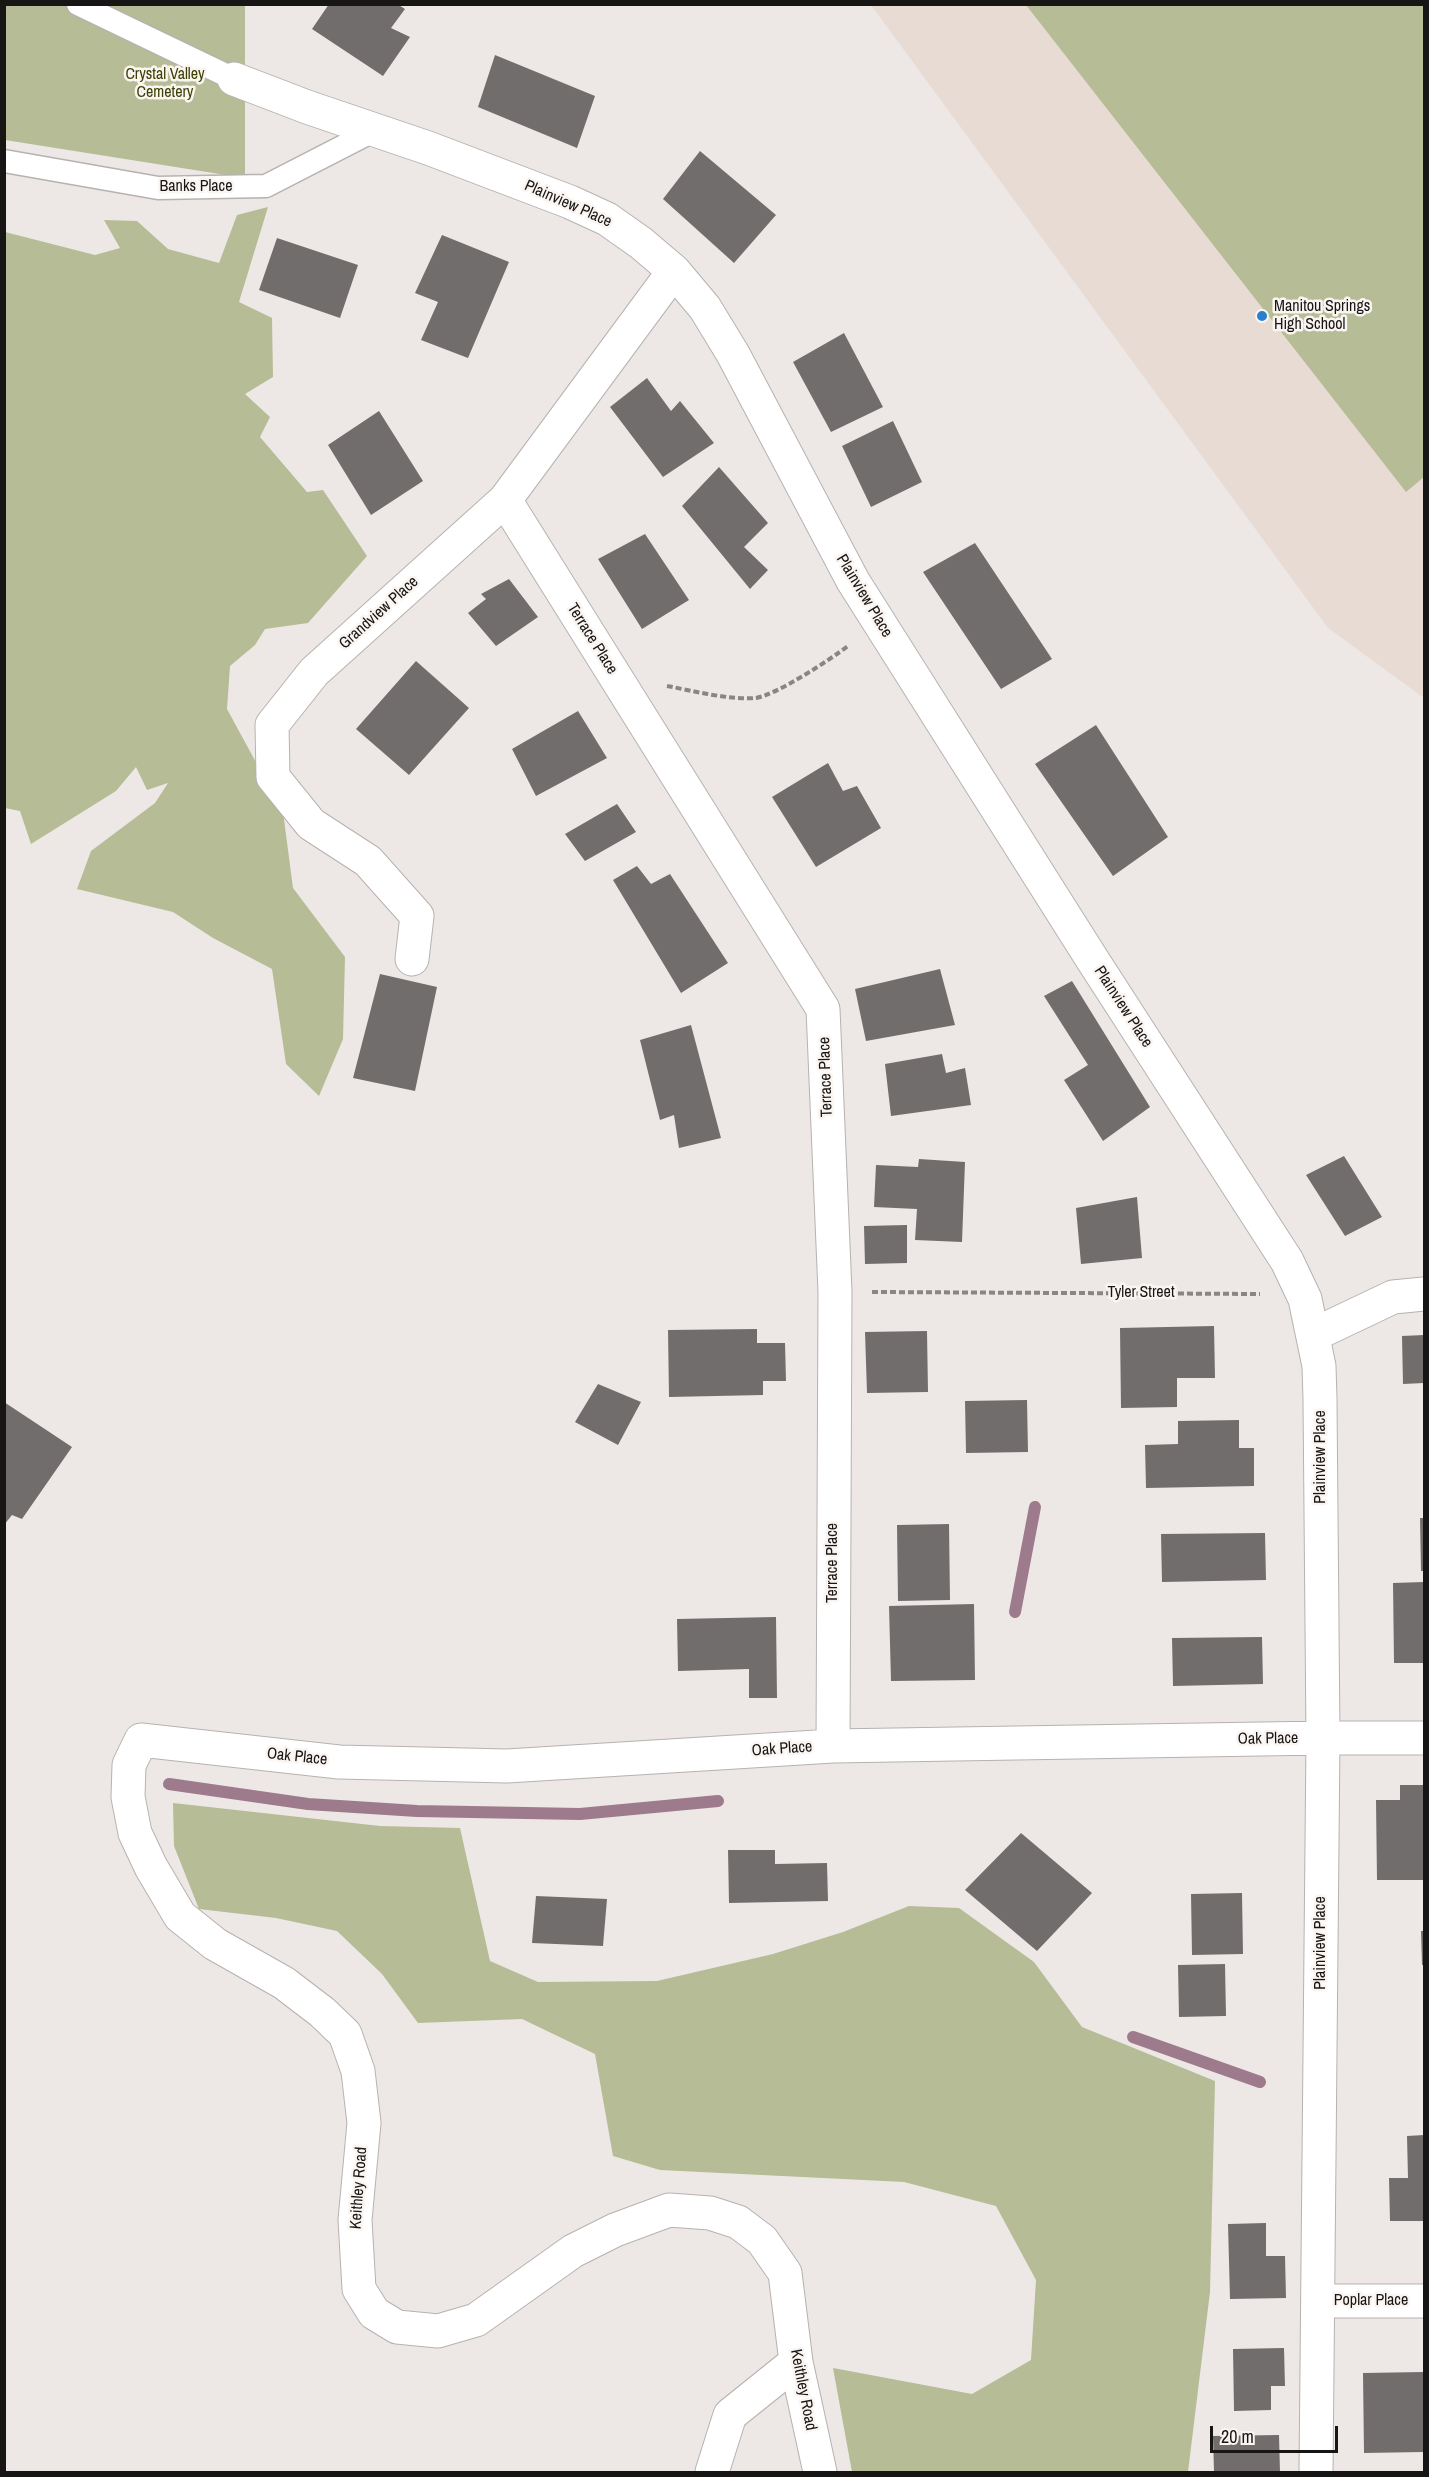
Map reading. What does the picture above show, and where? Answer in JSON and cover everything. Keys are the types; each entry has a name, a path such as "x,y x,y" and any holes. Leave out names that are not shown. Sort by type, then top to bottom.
{"street":[{"name":"Plainview Place","path":"234,79 307,107 377,129 570,202 607,219 642,243 674,271 705,308 733,354 853,581 1092,959 1271,1233 1305,1299 1319,1366 1320,1400 1323,1738 1316,2472"},
{"name":"Grandview Place","path":"412,959 417,916 368,861 311,824 273,777 272,725 314,672 505,500 674,271"},
{"name":"Terrace Place","path":"505,500 823,1009 834,1292 832,1746"},
{"path":"1313,1335 1393,1297 1425,1294"},
{"name":"Oak Place","path":"141,1740 339,1762 507,1766 832,1746 1425,1738"},
{"name":"Keithley Road","path":"141,1740 129,1765 128,1797 135,1833 151,1867 180,1916 215,1944 284,1983 322,2012 345,2034 358,2071 364,2123 355,2220 360,2289 374,2313 398,2327 438,2331 476,2320 573,2252 615,2230 669,2210 710,2213 738,2222 762,2240 785,2272 796,2362 820,2472"},
{"name":"Poplar Place","path":"1318,2301 1425,2301"},
{"path":"712,2472 730,2415 796,2362"}],"lane":[{"name":"Plainview Place","path":"78,4 234,79"},
{"name":"Banks Place","path":"4,160 158,188 266,186 377,129"}],"path":[{"path":"616,677 709,694 756,698 826,663 879,621"},
{"name":"Tyler Street","path":"834,1292 1262,1294"}],"shaded area":[{"name":"Manitou Springs High School","path":"871,5 1424,5 1424,698 1328,628"}],"green space":[{"name":"Crystal Valley Cemetery","path":"4,5 245,5 245,178 5,140"},
{"path":"1026,5 1422,5 1424,8 1424,477 1406,492"},
{"path":"268,207 239,302 272,318 273,377 245,394 270,417 260,437 307,492 323,490 367,556 308,623 265,629 255,645 230,666 227,709 283,812 293,888 345,957 343,1039 319,1096 286,1064 272,969 213,938 173,912 77,889 91,851 155,803 168,783 147,790 136,767 116,791 31,844 20,811 5,808 5,232 95,255 120,248 104,220 137,221 168,249 219,263 237,215"},
{"path":"173,1803 380,1826 460,1828 490,1961 538,1982 657,1981 773,1954 843,1932 909,1906 959,1908 1034,1962 1082,2027 1215,2081 1210,2292 1188,2472 852,2472 833,2368 972,2394 1031,2360 1036,2280 996,2206 904,2182 660,2170 613,2156 595,2054 522,2019 418,2023 382,1974 337,1931 276,1918 199,1909 174,1846"}],"building":[{"path":"329,4 397,4 405,9 391,28 410,37 383,76 312,29"},
{"path":"495,55 595,96 577,148 478,107"},
{"path":"700,151 776,215 734,263 663,199"},
{"path":"442,235 509,262 468,358 421,340 438,302 415,293"},
{"path":"277,238 358,265 340,318 259,290"},
{"path":"844,333 883,407 831,432 793,362"},
{"path":"647,378 671,411 680,401 714,443 663,477 610,407"},
{"path":"379,411 423,481 371,515 328,445"},
{"path":"893,421 922,482 871,507 842,446"},
{"path":"719,467 768,523 744,547 768,570 750,589 682,506"},
{"path":"645,534 689,600 642,629 598,559"},
{"path":"975,543 1052,659 1001,689 923,572"},
{"path":"509,579 538,617 496,646 468,613 486,599 481,594"},
{"path":"416,661 469,708 409,775 356,729"},
{"path":"578,711 607,758 536,796 512,749"},
{"path":"1096,725 1168,837 1113,876 1035,764"},
{"path":"828,763 843,791 857,786 881,828 816,867 772,797"},
{"path":"617,804 636,832 585,861 565,834"},
{"path":"637,866 651,884 670,874 728,963 681,993 613,880"},
{"path":"940,969 955,1025 866,1041 855,989"},
{"path":"380,974 437,987 415,1091 353,1078"},
{"path":"1072,981 1150,1107 1103,1141 1064,1080 1088,1065 1044,996"},
{"path":"691,1025 721,1138 679,1148 674,1115 660,1120 640,1040"},
{"path":"942,1054 946,1073 965,1068 971,1105 891,1116 885,1064"},
{"path":"1344,1156 1382,1217 1345,1236 1306,1175"},
{"path":"919,1159 965,1162 962,1242 915,1240 917,1209 874,1207 876,1165 918,1167"},
{"path":"1137,1197 1142,1258 1081,1264 1076,1208"},
{"path":"907,1225 907,1263 865,1264 864,1226"},
{"path":"1214,1326 1215,1378 1177,1378 1177,1407 1121,1408 1120,1328"},
{"path":"757,1329 757,1343 785,1343 786,1381 763,1381 763,1395 669,1397 668,1330"},
{"path":"927,1331 928,1392 867,1393 865,1332"},
{"path":"1424,1335 1424,1383 1403,1384 1402,1336"},
{"path":"598,1384 641,1402 618,1445 575,1422"},
{"path":"1027,1400 1028,1452 966,1453 965,1401"},
{"path":"4,1402 72,1447 22,1519 12,1515 4,1525"},
{"path":"1239,1420 1239,1448 1254,1448 1254,1486 1146,1488 1145,1445 1178,1444 1178,1421"},
{"path":"1420,1518 1424,1518 1424,1571 1421,1571"},
{"path":"949,1524 950,1600 898,1601 897,1525"},
{"path":"1265,1533 1266,1580 1162,1582 1161,1534"},
{"path":"1424,1582 1424,1663 1394,1663 1393,1583"},
{"path":"974,1604 975,1680 891,1681 889,1606"},
{"path":"776,1617 777,1698 749,1698 749,1669 678,1671 677,1619"},
{"path":"1262,1637 1263,1684 1173,1686 1172,1638"},
{"path":"1400,1785 1424,1785 1424,1880 1377,1880 1376,1800 1400,1800"},
{"path":"1021,1833 1092,1893 1037,1951 965,1890"},
{"path":"728,1850 775,1850 775,1864 827,1863 828,1901 729,1903"},
{"path":"1242,1893 1243,1954 1192,1955 1191,1894"},
{"path":"536,1896 607,1899 603,1946 532,1943"},
{"path":"1421,1931 1424,1931 1424,1965 1422,1965"},
{"path":"1225,1964 1226,2016 1179,2017 1178,1965"},
{"path":"1424,2135 1424,2221 1390,2221 1389,2178 1408,2178 1407,2136"},
{"path":"1266,2223 1266,2256 1285,2256 1286,2298 1230,2299 1228,2224"},
{"path":"1284,2348 1285,2386 1271,2386 1271,2410 1234,2411 1233,2349"},
{"path":"1424,2372 1424,2452 1364,2453 1363,2373"},
{"path":"1279,2435 1280,2472 1214,2472 1213,2436"}],"waterway":[{"path":"1015,1612 1035,1507"},
{"path":"169,1784 308,1804 417,1811 580,1814 718,1801"},
{"path":"1133,2037 1260,2082"}],"place":[{"name":"Manitou Springs High School","path":"1262,316"}]}
